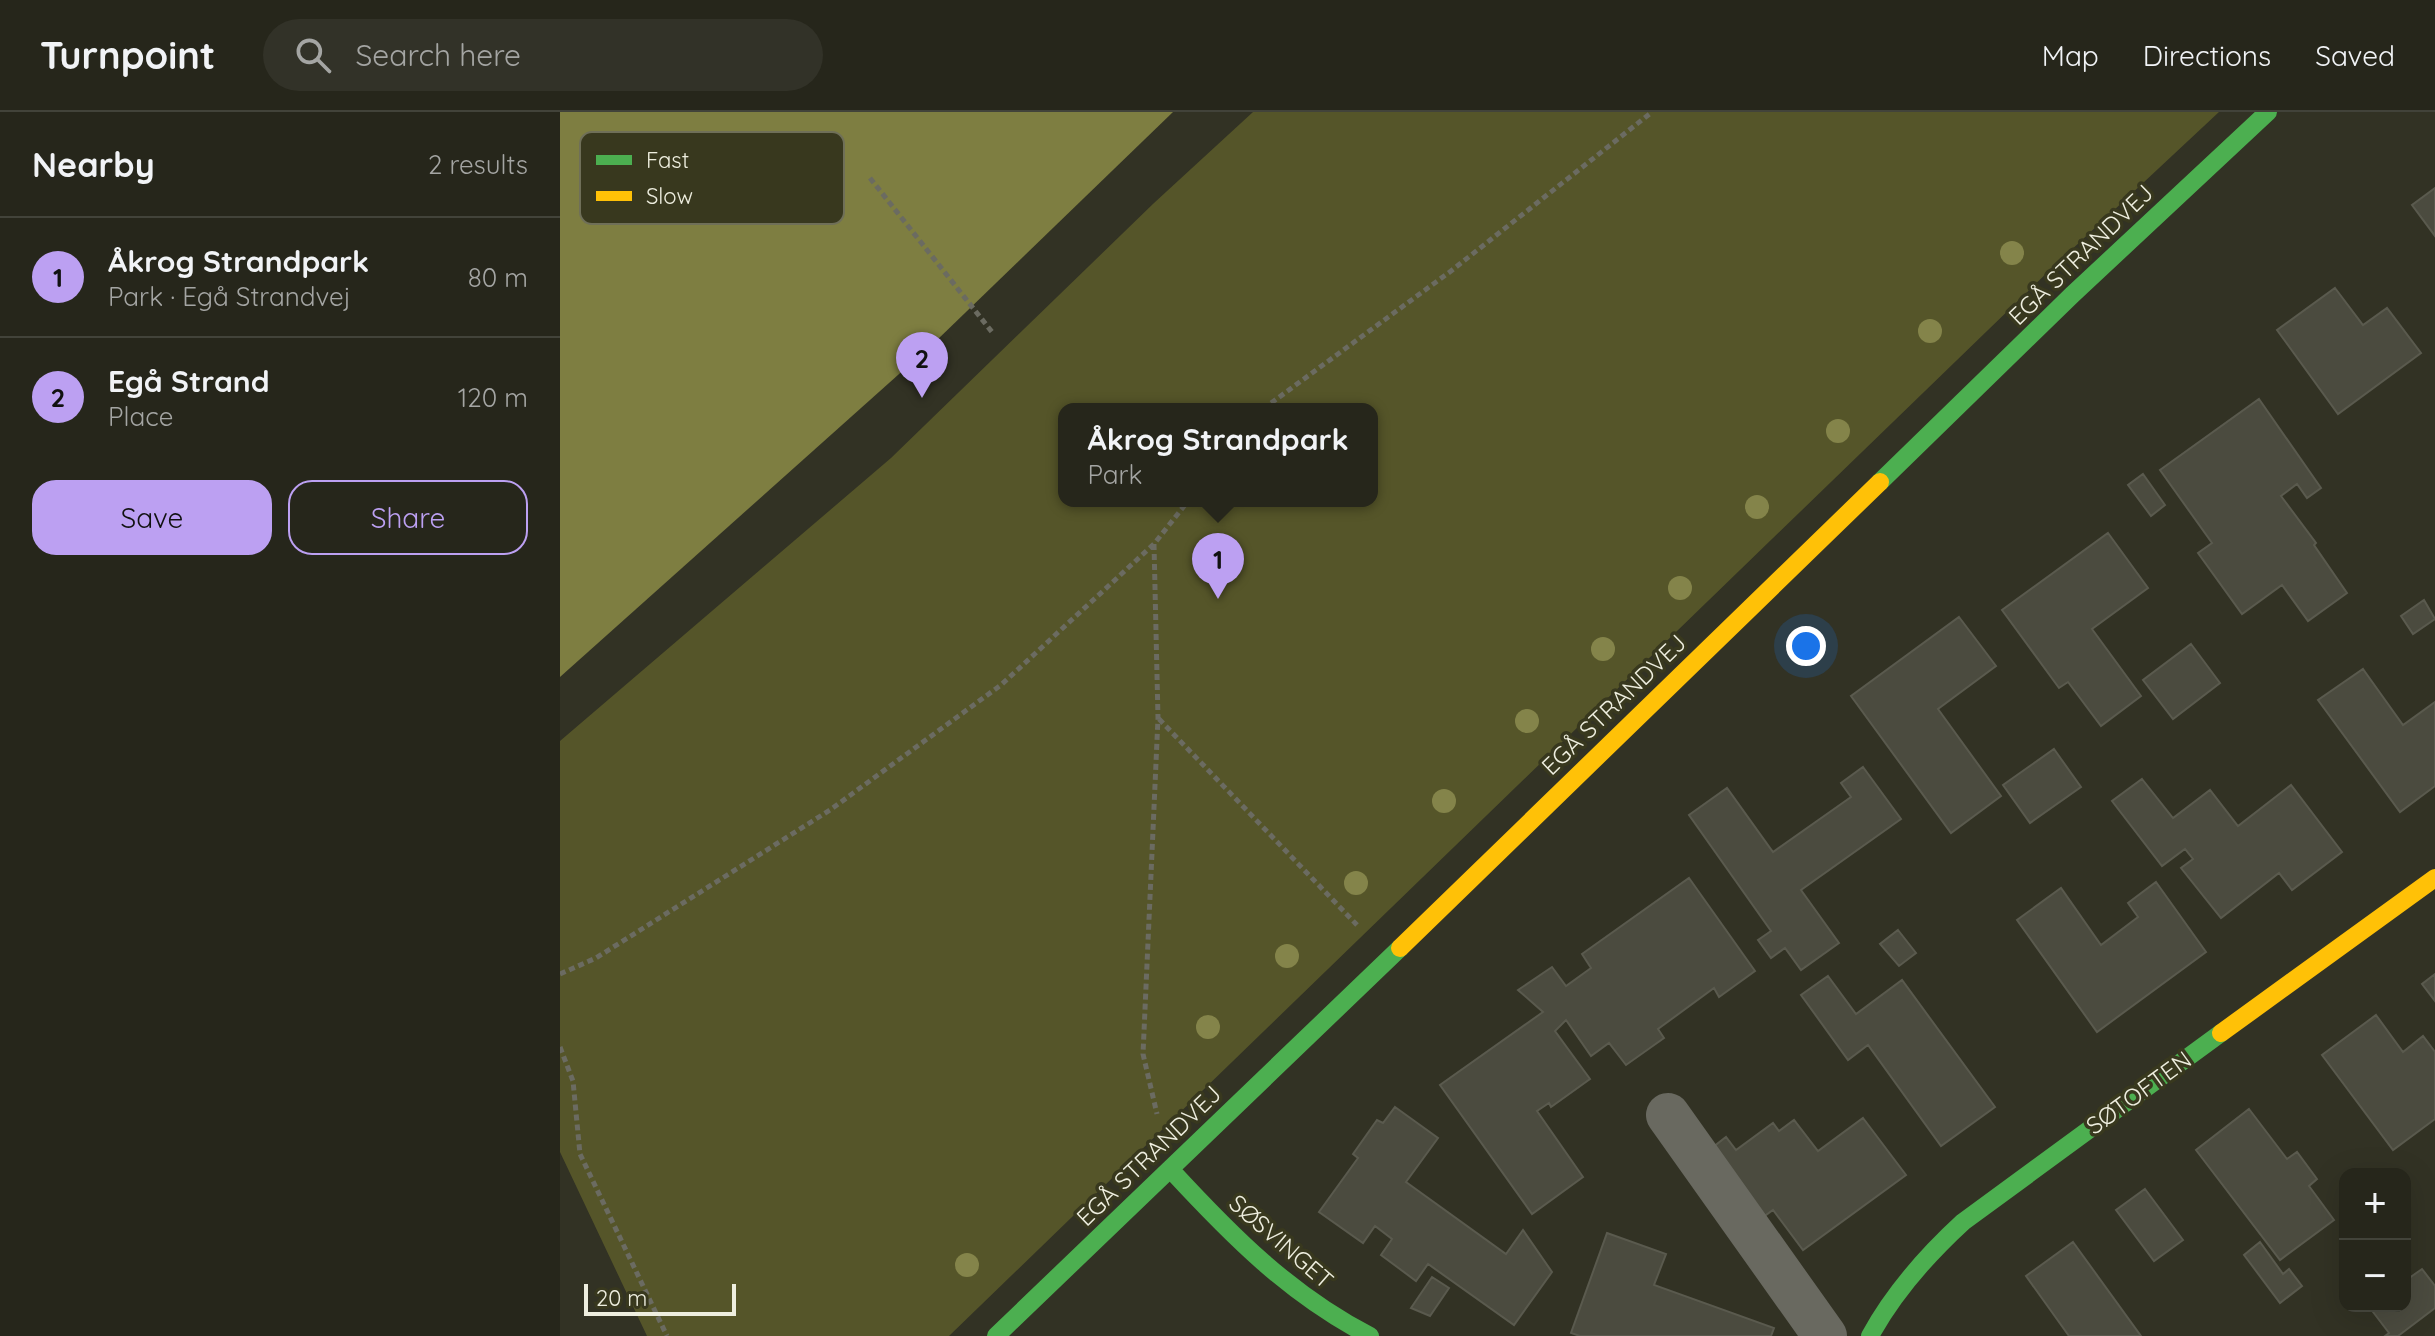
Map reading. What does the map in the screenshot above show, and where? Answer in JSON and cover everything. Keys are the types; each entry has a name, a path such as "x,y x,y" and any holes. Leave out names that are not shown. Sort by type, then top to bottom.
{"street":[{"name":"EGÅ STRANDVEJ","path":"996,1336 2072,295 2268,112"},
{"name":"SØTOFTEN","path":"1870,1336 1905,1284 1938,1243 1979,1209 2435,878"},
{"path":"1668,1115 1825,1336"},
{"name":"SØSVINGET","path":"1171,1170 1237,1241 1275,1274 1308,1301 1370,1336"}],"path":[{"path":"1271,403 1451,271 1652,112"},
{"path":"870,178 992,332"},
{"path":"560,974 596,958 830,810 1001,685 1154,544 1183,507"},
{"path":"1154,544 1158,718 1143,1054 1171,1170"},
{"path":"1158,718 1389,958"},
{"path":"560,1047 573,1081 580,1154 667,1336"}],"shaded area":[{"path":"560,112 1173,112 936,341 560,677"},
{"path":"1253,112 2219,112 2052,268 949,1336 647,1336 560,1152 560,741 891,458 1154,203"}],"building":[{"path":"2435,188 2435,236 2412,205"},
{"path":"2335,288 2363,325 2387,308 2421,353 2338,414 2277,330"},
{"path":"2259,399 2321,488 2307,498 2297,484 2281,496 2316,543 2314,545 2347,593 2308,621 2282,585 2242,614 2198,553 2212,543 2160,470"},
{"path":"2143,474 2165,505 2151,516 2128,485"},
{"path":"2108,533 2148,588 2092,629 2141,696 2101,726 2068,682 2059,688 2002,610"},
{"path":"2424,600 2435,619 2413,634 2401,616"},
{"path":"1959,617 1996,666 1938,709 2001,796 1951,833 1851,696"},
{"path":"2191,644 2220,683 2173,719 2143,680"},
{"path":"2363,669 2403,725 2435,702 2435,786 2400,812 2318,700"},
{"path":"2054,749 2081,787 2030,823 2003,785"},
{"path":"1863,767 1901,819 1801,890 1839,943 1801,970 1785,948 1771,958 1758,940 1771,931 1689,815 1727,788 1773,852 1851,797 1841,783"},
{"path":"2142,779 2173,818 2210,790 2238,826 2291,785 2342,852 2292,890 2279,873 2221,918 2181,868 2193,859 2185,849 2162,866 2112,801"},
{"path":"1689,878 1755,971 1719,997 1714,988 1658,1029 1664,1038 1626,1065 1609,1043 1591,1056 1566,1020 1555,1031 1590,1079 1551,1107 1549,1103 1537,1111 1583,1177 1532,1214 1440,1085 1543,1012 1518,990 1552,967 1566,986 1591,968 1582,954"},
{"path":"2156,882 2206,952 2097,1032 2017,920 2061,888 2101,945 2138,917 2128,903"},
{"path":"1898,930 1916,953 1899,966 1880,944"},
{"path":"2435,974 2435,1001 2422,984"},
{"path":"1828,976 1856,1014 1902,980 1995,1107 1941,1146 1868,1045 1848,1060 1801,995"},
{"path":"2376,1015 2403,1052 2423,1036 2435,1052 2435,1119 2393,1150 2322,1055"},
{"path":"1395,1107 1438,1138 1406,1182 1506,1254 1523,1230 1552,1272 1514,1325 1428,1264 1416,1281 1381,1255 1392,1239 1375,1226 1363,1243 1319,1212 1358,1158 1353,1154 1377,1120 1383,1123"},
{"path":"2249,1109 2287,1159 2297,1152 2317,1179 2309,1186 2334,1220 2280,1260 2196,1150"},
{"path":"1863,1118 1906,1175 1803,1250 1773,1210 1759,1220 1708,1151 1726,1137 1736,1150 1773,1123 1779,1131 1794,1120 1818,1151"},
{"path":"2145,1189 2183,1240 2154,1261 2116,1210"},
{"path":"1607,1233 1666,1254 1654,1285 1774,1328 1771,1336 1580,1336 1571,1333"},
{"path":"2073,1242 2141,1336 2069,1336 2026,1276"},
{"path":"2260,1242 2283,1274 2289,1269 2302,1286 2280,1303 2244,1255"},
{"path":"2422,1269 2435,1286 2435,1308 2398,1336 2385,1336 2389,1333 2373,1312 2411,1312 2411,1277"},
{"path":"1432,1277 1449,1288 1430,1316 1411,1308"}],"traffic: fast":[{"path":"1880,482 2072,295 2268,112"},
{"path":"996,1336 1400,948"},
{"path":"1870,1336 1889,1304 1912,1275 1963,1222 2221,1033"},
{"path":"1171,1170 1216,1218 1288,1283 1370,1336"}],"traffic: slow":[{"path":"1400,948 1880,482"},
{"path":"2221,1033 2435,878"}],"place":[{"name":"Egå Strand","path":"922,398"},
{"name":"Åkrog Strandpark","path":"1218,599"}]}
